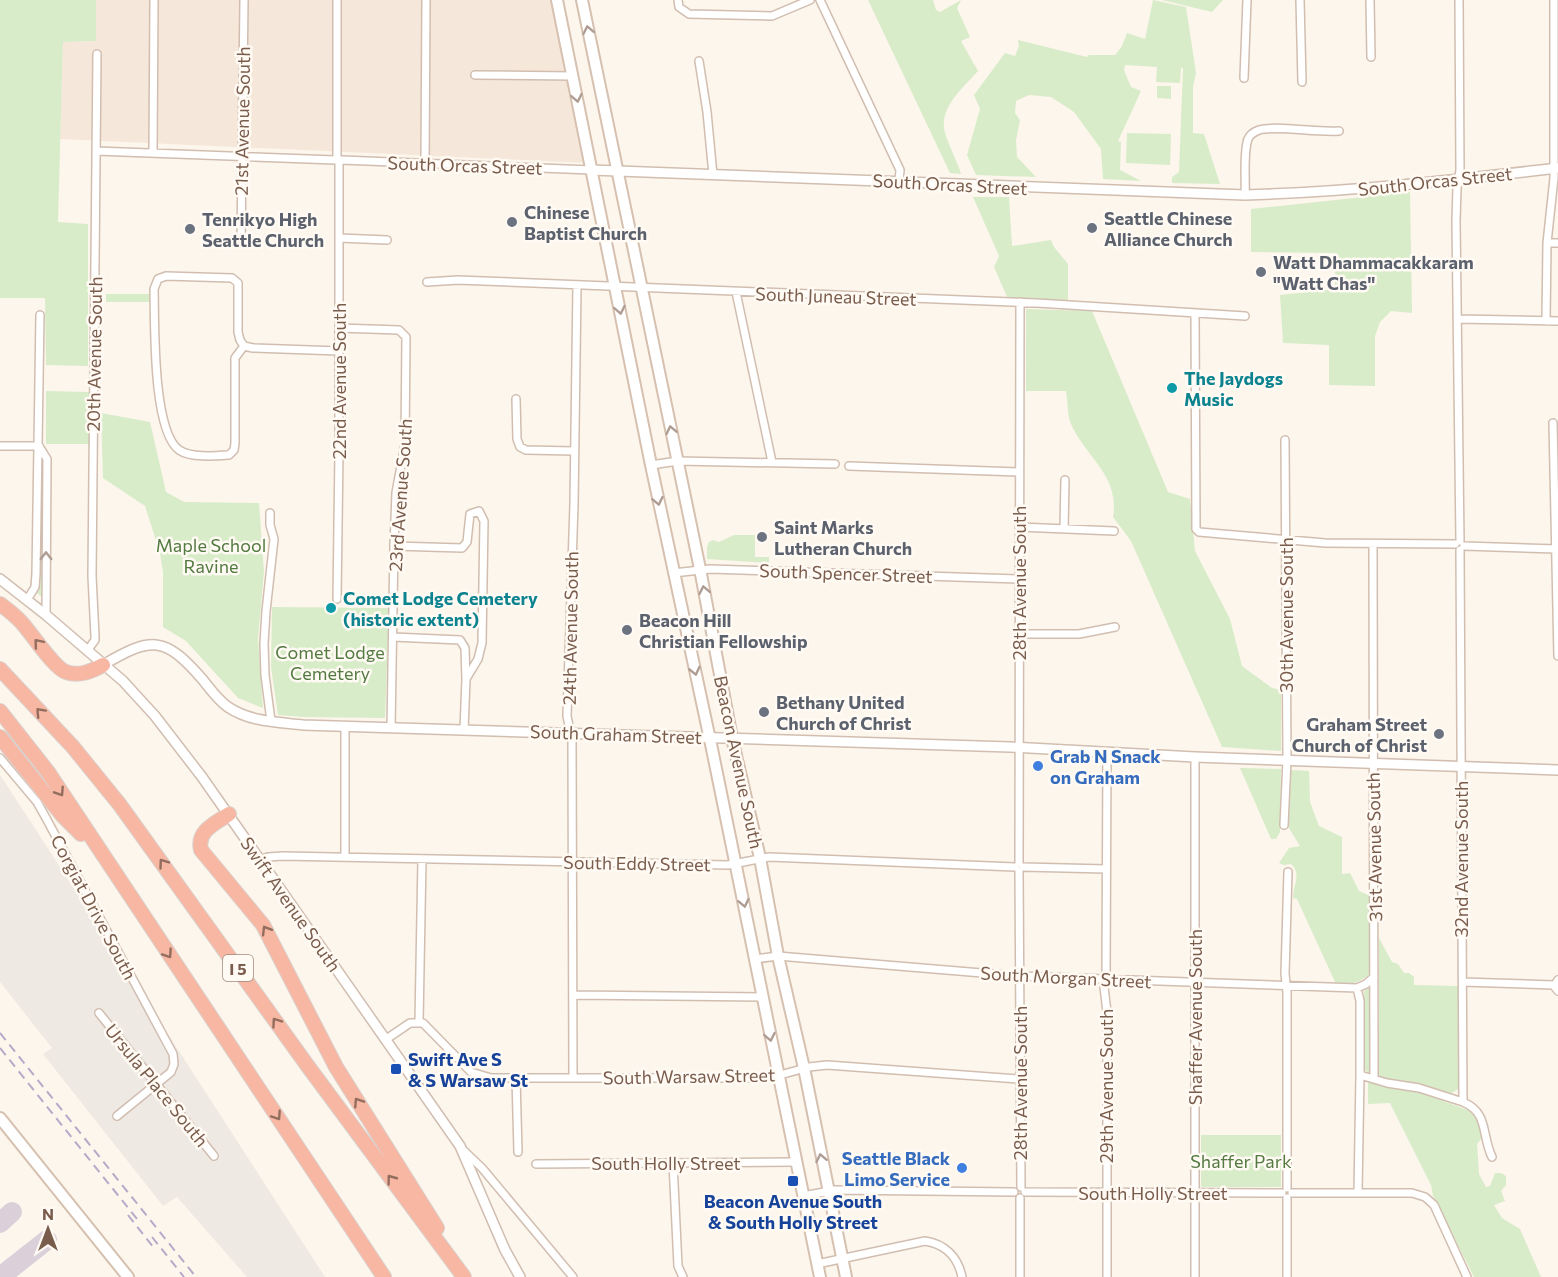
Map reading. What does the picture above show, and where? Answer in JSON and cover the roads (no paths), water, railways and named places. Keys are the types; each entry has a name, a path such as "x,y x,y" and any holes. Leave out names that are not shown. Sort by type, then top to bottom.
{"highway":[{"path":"0,604 21,622 62,670 80,674 103,664"},
{"name":"I 5","path":"0,669 73,747 113,796 307,1065 464,1277"},
{"path":"0,711 48,772 384,1277"},
{"path":"0,737 62,815 105,859"},
{"path":"229,814 203,832 200,841 201,850 263,925 336,1068 424,1206 464,1277"}],"main road":[{"name":"Beacon Avenue South","path":"557,0 819,1277"},
{"name":"Beacon Avenue South","path":"582,0 700,569 732,738 760,858 778,956 804,1068 846,1277"},
{"path":"0,1118 128,1277"}],"street":[{"path":"153,153 154,0"},
{"name":"21st Avenue South","path":"241,243 244,0"},
{"name":"22nd Avenue South","path":"337,0 339,238 337,599"},
{"path":"425,164 426,0"},
{"path":"678,0 682,11 688,14 772,16 810,0"},
{"path":"820,0 900,170 899,182"},
{"path":"1244,78 1247,0"},
{"path":"1300,0 1302,82"},
{"path":"1370,0 1371,57"},
{"name":"32nd Avenue South","path":"1459,0 1459,179 1456,221 1463,1102"},
{"path":"1546,321 1547,243 1556,168 1554,0"},
{"name":"20th Avenue South","path":"87,651 95,636 92,576 97,54"},
{"path":"699,61 713,175"},
{"path":"475,75 573,76"},
{"path":"1245,195 1247,145 1249,136 1253,133 1270,129 1339,131"},
{"name":"South Orcas Street","path":"96,151 1245,195 1335,191 1556,168"},
{"path":"339,238 387,240"},
{"path":"1547,243 1558,243"},
{"path":"244,346 235,358 235,443 232,453 194,455 181,451 172,442 165,424 156,364 154,286 158,279 166,276 235,280 239,287 238,337 244,346 339,351"},
{"name":"South Juneau Street","path":"427,282 458,280 1020,302 1245,316"},
{"name":"24th Avenue South","path":"573,1078 572,740 567,716 574,504 577,286"},
{"path":"736,292 772,462"},
{"name":"28th Avenue South","path":"1020,302 1020,1277"},
{"path":"1195,314 1196,528 1200,532 1286,540 1556,549"},
{"path":"27,600 36,582 40,315"},
{"path":"1458,319 1558,321"},
{"name":"23rd Avenue South","path":"339,328 399,330 404,333 406,340 405,444 396,493 391,728"},
{"path":"516,399 517,439 520,447 526,450 574,451"},
{"path":"1553,423 1558,656"},
{"name":"30th Avenue South","path":"1284,825 1287,760 1286,440"},
{"path":"0,446 39,446"},
{"path":"39,446 46,459 46,615"},
{"path":"651,465 678,461 835,464"},
{"path":"849,466 1019,472"},
{"path":"1064,529 1065,480"},
{"path":"394,546 459,549 465,546 470,514 479,511 484,520 482,643 478,659 466,679"},
{"path":"270,513 270,525 274,539 264,644 265,675 271,721"},
{"path":"1019,526 1114,531"},
{"name":"31st Avenue South","path":"1373,544 1374,1079"},
{"name":"South Spencer Street","path":"673,573 700,569 1019,579"},
{"name":"Swift Avenue South","path":"0,579 123,681 155,716 229,814 460,1146 505,1250 520,1277"},
{"path":"1019,634 1079,634 1115,627"},
{"path":"393,637 460,640 465,648 464,730"},
{"name":"South Graham Street","path":"103,664 142,645 153,644 167,648 186,660 226,705 251,718 345,728 570,732 1558,770"},
{"path":"345,728 345,857"},
{"name":"29th Avenue South","path":"1107,752 1104,987 1107,1012 1107,1277"},
{"name":"Shaffer Avenue South","path":"1195,757 1195,1277"},
{"name":"Corgiat Drive South","path":"0,758 24,786 46,818 173,1054 174,1064 171,1071 156,1084"},
{"name":"South Eddy Street","path":"260,860 274,856 736,864 760,858 1106,869"},
{"path":"385,1040 410,1023 419,1022 422,859"},
{"path":"1287,1277 1288,872"},
{"name":"South Morgan Street","path":"755,959 778,956 1019,976 1357,988"},
{"path":"1358,1192 1360,1000 1357,988 1374,977"},
{"path":"1462,982 1557,986"},
{"path":"573,995 762,997"},
{"name":"Ursula Place South","path":"99,1013 214,1156"},
{"name":"South Warsaw Street","path":"419,1022 426,1024 471,1072 483,1077 778,1077 804,1068 827,1065 1019,1079"},
{"path":"1360,1075 1387,1083 1419,1088 1463,1102 1476,1110 1484,1122 1488,1148 1492,1156"},
{"path":"516,1078 518,1152"},
{"path":"117,1116 156,1084"},
{"path":"460,1146 482,1167 573,1277"},
{"path":"673,1162 678,1266 683,1277"},
{"name":"South Holly Street","path":"536,1164 795,1162"},
{"name":"South Holly Street","path":"803,1196 827,1191 1412,1193 1425,1197 1434,1205 1467,1277"},
{"path":"817,1263 917,1242 933,1242 948,1251 957,1261 962,1277"}],"railway":[{"path":"0,1033 196,1277"},
{"path":"0,1048 137,1219"},
{"path":"128,1215 154,1248"},
{"path":"152,1237 184,1277"}],"place":[{"name":"Chinese Baptist Church","path":"512,222"},
{"name":"Seattle Chinese Alliance Church","path":"1092,228"},
{"name":"Tenrikyo High Seattle Church","path":"190,229"},
{"name":"Watt Dhammacakkaram \"Watt Chas\"","path":"1261,272"},
{"name":"The Jaydogs Music","path":"1172,388"},
{"name":"Saint Marks Lutheran Church","path":"762,537"},
{"name":"Comet Lodge Cemetery (historic extent)","path":"331,608"},
{"name":"Beacon Hill Christian Fellowship","path":"627,630"},
{"name":"Bethany United Church of Christ","path":"764,712"},
{"name":"Graham Street Church of Christ","path":"1439,734"},
{"name":"Grab N Snack on Graham","path":"1038,766"},
{"name":"Swift Ave S & S Warsaw St","path":"396,1069"},
{"name":"Seattle Black Limo Service","path":"962,1168"},
{"name":"Beacon Avenue South & South Holly Street","path":"793,1181"}],"park label":[{"name":"Maple School Ravine","path":"211,555"},
{"name":"Comet Lodge Cemetery","path":"330,662"},
{"name":"Shaffer Park","path":"1241,1161"}]}
